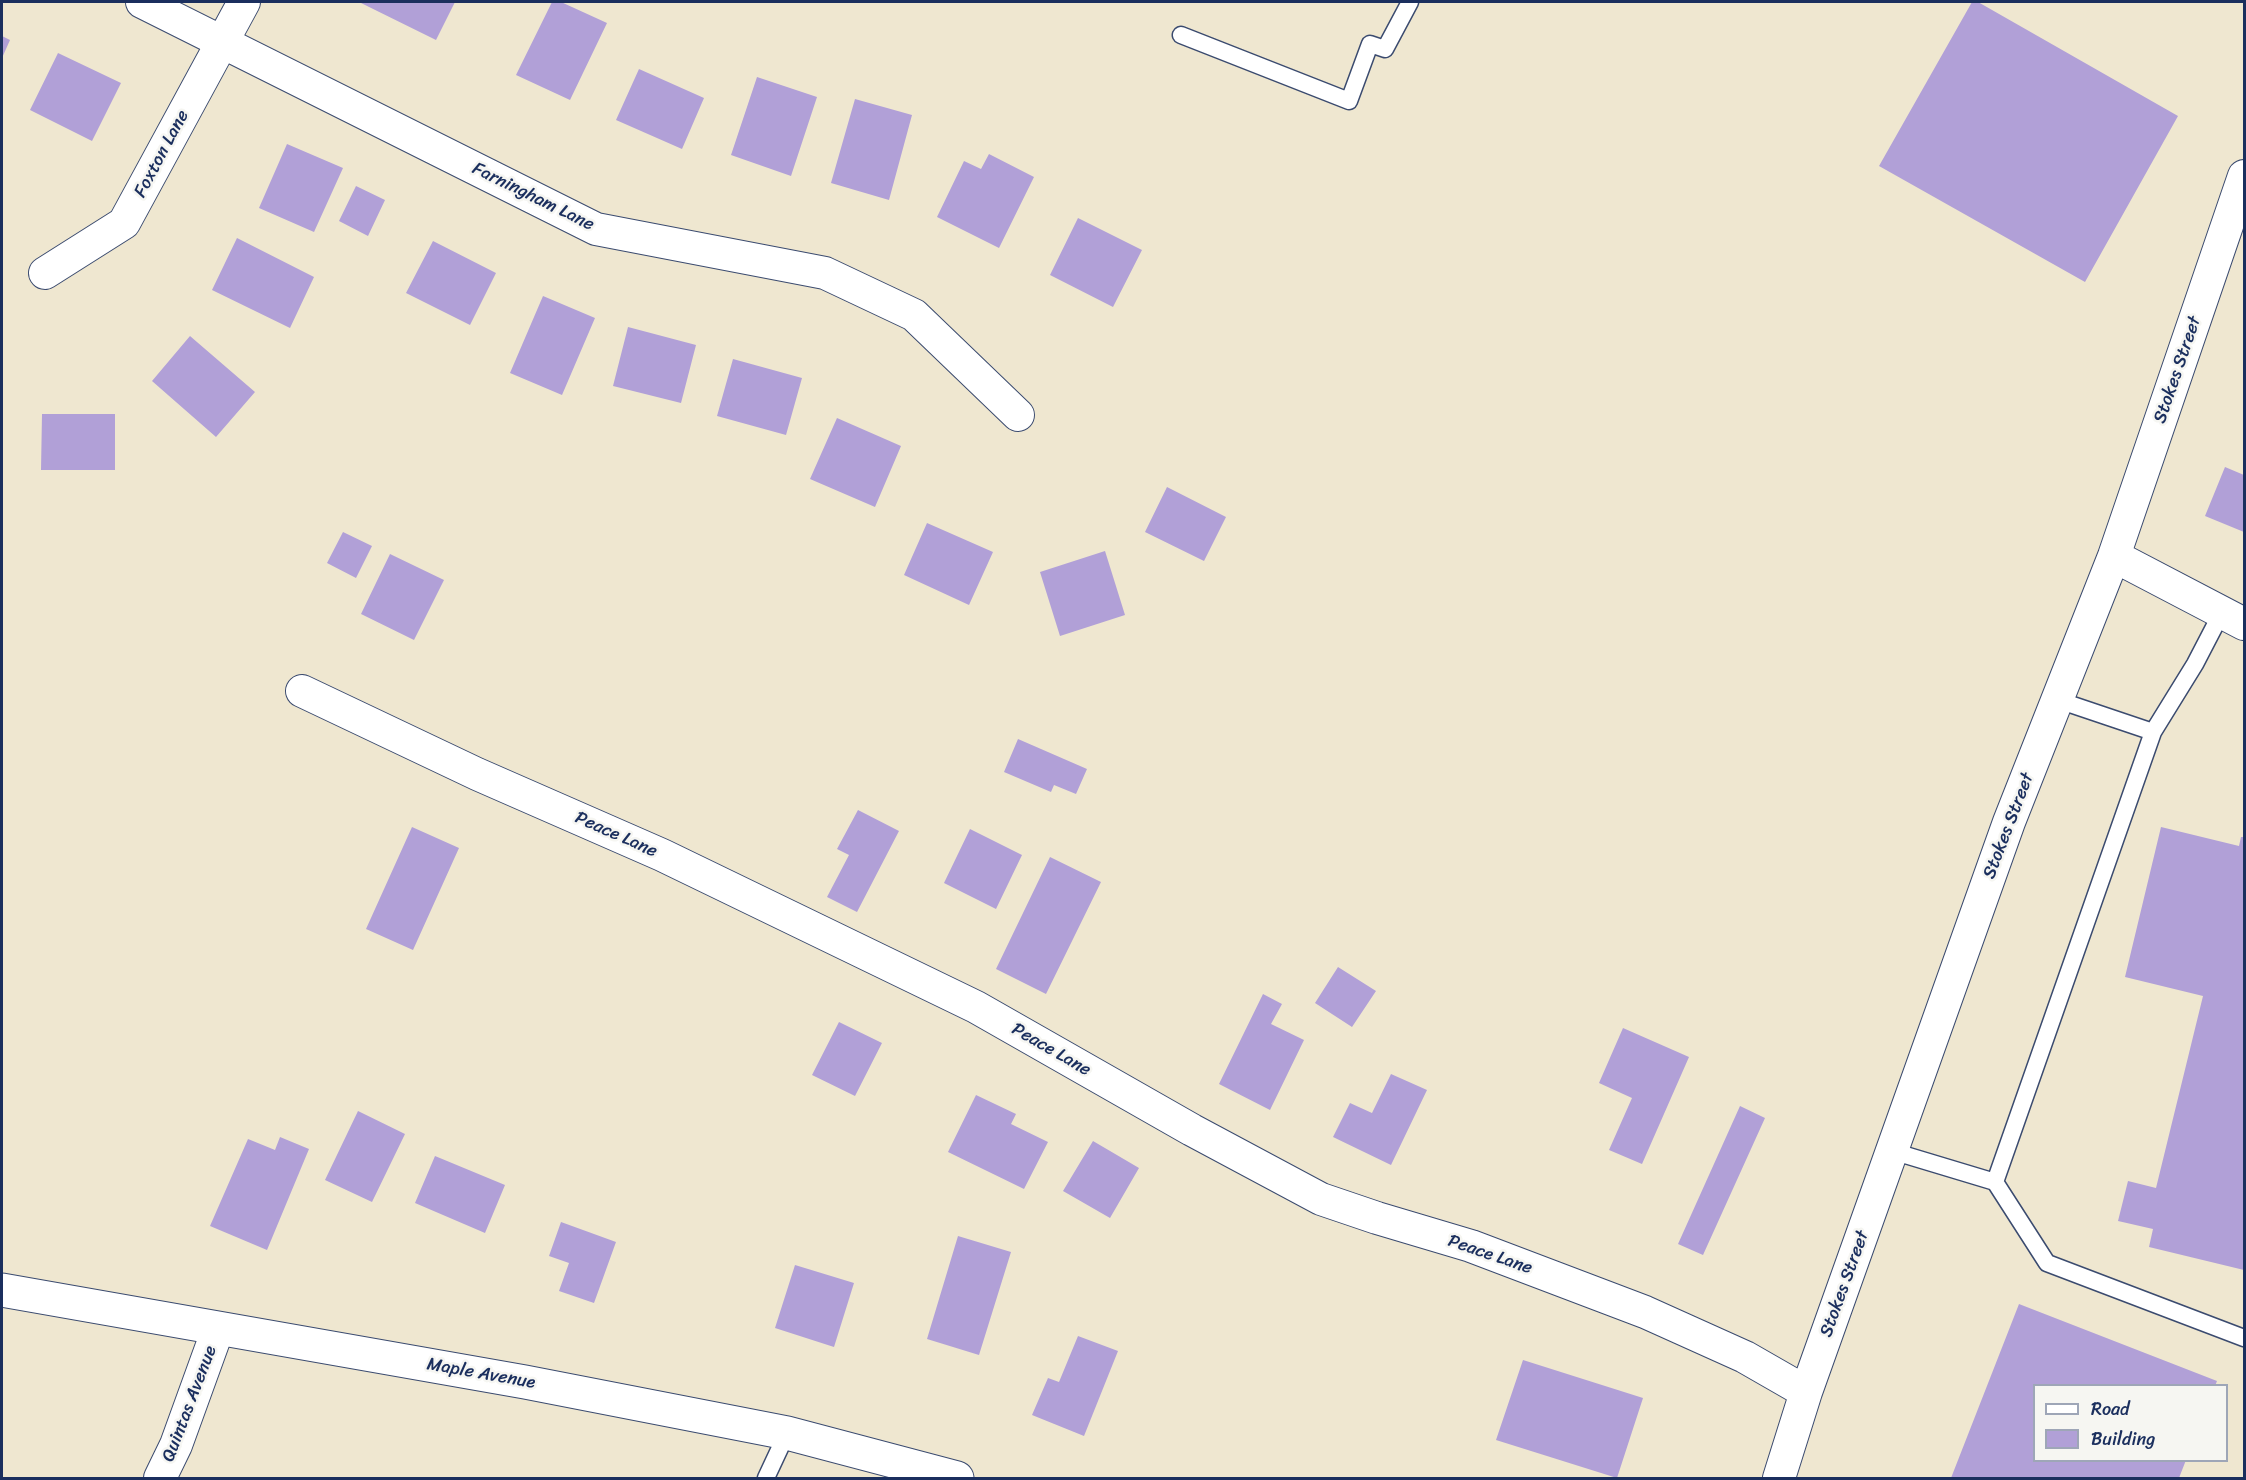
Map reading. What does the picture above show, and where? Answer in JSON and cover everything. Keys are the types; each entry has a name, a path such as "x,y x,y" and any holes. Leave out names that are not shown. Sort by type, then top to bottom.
{"main road":[{"name":"Maple Avenue","path":"2,1290 525,1382 788,1433 957,1479"}],"street":[{"name":"Farningham Lane","path":"142,2 596,229 825,273 914,315 1018,415"},
{"name":"Foxton Lane","path":"45,273 124,223 244,2"},
{"name":"Stokes Street","path":"1779,1479 1806,1392 2009,822 2114,556 2244,176"},
{"path":"2114,556 2233,618"},
{"name":"Peace Lane","path":"302,691 477,774 662,855 976,1007 1192,1130 1321,1199 1471,1246 1645,1312 1745,1357 1806,1392"},
{"name":"Quintas Avenue","path":"160,1479 176,1445 218,1329"}],"lane":[{"path":"1181,35 1349,101 1370,44 1385,49 1410,2"},
{"path":"1995,1182 2153,732 2195,664 2233,618"},
{"path":"2058,700 2153,732"},
{"path":"1892,1150 1995,1182 2047,1263 2244,1338"},
{"path":"766,1479 788,1433"}],"building":[{"path":"362,2 455,2 436,40"},
{"path":"552,2 561,2 607,23 570,100 516,75"},
{"path":"1972,2 1978,2 2178,116 2085,282 1879,166"},
{"path":"2,36 10,40 2,58"},
{"path":"58,53 121,83 92,141 30,110"},
{"path":"639,69 704,98 682,149 616,120"},
{"path":"757,77 817,97 791,176 731,155"},
{"path":"855,99 912,115 889,200 831,183"},
{"path":"287,144 343,168 314,232 259,208"},
{"path":"989,154 1034,177 999,248 937,217 964,161 981,169"},
{"path":"356,186 385,200 368,236 339,221"},
{"path":"1078,218 1142,250 1113,307 1050,275"},
{"path":"237,238 314,277 290,328 212,290"},
{"path":"433,241 496,273 470,325 406,293"},
{"path":"543,296 595,318 562,395 510,373"},
{"path":"628,327 696,345 681,403 613,386"},
{"path":"190,336 255,392 216,437 152,381"},
{"path":"733,359 802,378 786,435 717,416"},
{"path":"42,414 115,414 115,470 41,470"},
{"path":"837,418 901,446 875,507 810,479"},
{"path":"2225,467 2244,475 2244,532 2205,516"},
{"path":"1167,487 1226,517 1204,561 1145,532"},
{"path":"927,523 993,552 969,605 904,575"},
{"path":"343,532 372,546 356,578 327,563"},
{"path":"1105,551 1125,615 1060,636 1040,572"},
{"path":"390,554 444,580 414,640 361,614"},
{"path":"1018,739 1087,769 1076,794 1054,785 1051,792 1004,772"},
{"path":"858,810 899,831 857,912 827,897 849,855 837,849"},
{"path":"412,827 459,848 413,950 366,929"},
{"path":"2161,827 2239,846 2241,837 2244,837 2244,1270 2149,1247 2153,1229 2118,1221 2128,1181 2156,1188 2203,996 2125,977"},
{"path":"970,829 1022,855 996,909 944,883"},
{"path":"1050,857 1101,882 1046,994 996,969"},
{"path":"1338,967 1376,991 1352,1027 1315,1003"},
{"path":"1263,994 1282,1004 1271,1024 1304,1040 1270,1110 1219,1084"},
{"path":"839,1022 882,1043 855,1096 812,1075"},
{"path":"1623,1028 1689,1057 1642,1164 1609,1150 1632,1098 1599,1083"},
{"path":"1391,1074 1427,1090 1391,1165 1333,1137 1350,1103 1372,1113"},
{"path":"976,1095 1016,1114 1011,1124 1048,1142 1024,1189 948,1152"},
{"path":"1740,1106 1765,1118 1703,1255 1678,1244"},
{"path":"358,1111 405,1134 372,1202 325,1180"},
{"path":"280,1137 309,1149 267,1250 210,1226 248,1139 275,1150"},
{"path":"1093,1141 1139,1168 1110,1218 1063,1191"},
{"path":"435,1156 505,1185 485,1233 415,1203"},
{"path":"561,1222 616,1242 594,1303 559,1291 569,1263 549,1256"},
{"path":"958,1236 1011,1252 979,1355 927,1339"},
{"path":"795,1265 854,1283 834,1347 775,1328"},
{"path":"2019,1304 2217,1381 2216,1384 2033,1384 2033,1462 2185,1462 2179,1478 1951,1478"},
{"path":"1078,1336 1118,1351 1084,1436 1032,1415 1048,1378 1059,1382"},
{"path":"1523,1360 1643,1398 1617,1478 1496,1440"}]}
